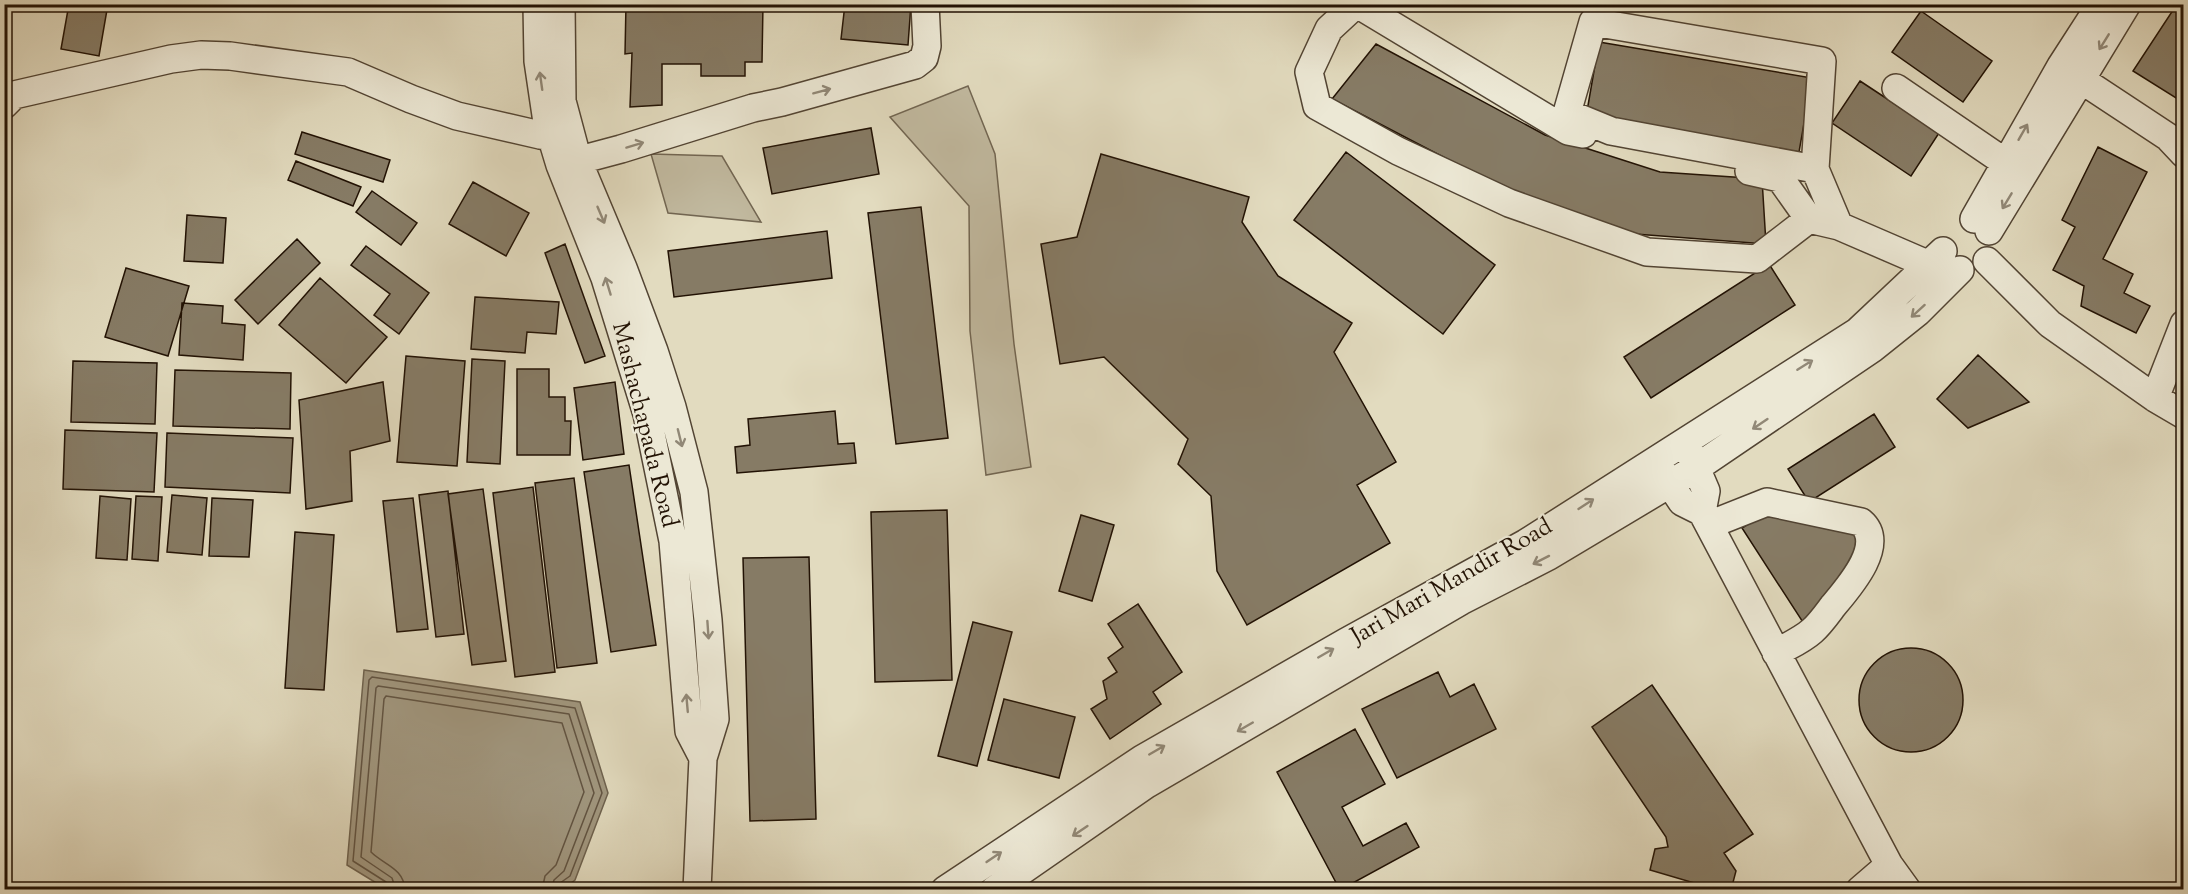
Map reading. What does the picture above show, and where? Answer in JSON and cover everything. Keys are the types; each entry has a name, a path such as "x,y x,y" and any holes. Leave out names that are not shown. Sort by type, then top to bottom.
{"street":[{"name":"Mashachapada Road","path":"537,4 538,61 547,122 565,150 606,278 659,410 686,538 690,731 703,758 702,886"},
{"path":"561,4 565,150"},
{"path":"4,105 14,95 171,59 201,55 230,56 348,72 457,116 565,150 782,102 915,65 924,58 927,46 925,4"},
{"path":"994,890 1290,688 1549,556 1696,468 1873,348 1918,312 1943,262 1943,238 1951,226 1964,220 1981,225 1993,243 1991,255 1984,266 1972,271 1943,262 1839,226 1809,219 1780,178 1568,131 1356,4 1329,28 1309,72 1317,106 1398,151 1509,203 1647,252 1757,259 1809,219"},
{"path":"1981,225 2070,73 2101,4"},
{"path":"1981,225 2006,163 2070,73 2127,4"},
{"path":"1815,169 1611,131 1567,113 1593,22 1822,61 1815,169 1839,226"},
{"path":"2070,73 2168,137 2184,154"},
{"path":"1896,88 2006,163"},
{"path":"1987,261 2050,324 2184,416"},
{"name":"Jari Mari Mandir Road","path":"945,890 1142,759 1290,688 1526,543 1857,332 1943,262"},
{"path":"2155,398 2184,324"},
{"path":"1684,442 1706,491 1706,518 1888,865 1907,890"},
{"path":"1655,461 1682,502 1706,518 1767,502 1860,522 1867,527 1870,534 1866,558 1856,578 1812,631 1776,653"},
{"path":"1860,890 1888,865"}],"shaded area":[{"path":"968,86 995,154 1014,344 1031,467 986,475 970,331 969,206 890,117"},
{"path":"651,154 722,156 761,222 668,213"}],"water":[{"path":"364,670 580,702 608,793 575,880 562,890 386,889 347,865"}],"building":[{"path":"69,4 108,4 99,56 61,49"},
{"path":"400,4 467,4 467,6 400,10"},
{"path":"626,4 763,4 762,62 745,62 745,76 701,76 701,64 662,64 662,105 630,107 632,53 625,54"},
{"path":"845,4 911,4 908,45 841,39"},
{"path":"2177,4 2184,4 2184,103 2133,71"},
{"path":"1921,11 1992,61 1963,102 1892,52"},
{"path":"1599,42 1812,78 1799,152 1586,117"},
{"path":"1376,44 1545,135 1660,172 1762,179 1766,244 1622,233 1518,196 1332,99"},
{"path":"1860,81 1939,133 1911,176 1832,123"},
{"path":"871,128 879,174 772,194 763,148"},
{"path":"302,132 390,160 383,182 295,154"},
{"path":"2098,147 2147,172 2103,259 2133,274 2124,293 2150,306 2136,333 2081,306 2084,286 2053,270 2075,227 2062,220"},
{"path":"1346,152 1495,265 1443,334 1294,220"},
{"path":"1101,154 1249,197 1242,222 1278,276 1352,323 1334,352 1396,462 1357,485 1390,543 1247,625 1217,571 1211,496 1178,464 1188,439 1104,357 1060,364 1041,244 1077,237"},
{"path":"296,161 361,187 353,206 288,180"},
{"path":"473,182 529,213 506,256 449,224"},
{"path":"372,191 417,223 401,245 356,212"},
{"path":"921,207 948,438 896,444 868,213"},
{"path":"187,215 226,218 223,263 184,261"},
{"path":"827,231 832,278 674,297 668,251"},
{"path":"297,239 320,263 258,324 235,300"},
{"path":"565,244 605,356 585,363 545,253"},
{"path":"366,246 429,293 399,334 374,315 390,294 351,265"},
{"path":"1769,264 1795,305 1651,398 1624,357"},
{"path":"126,268 189,286 168,356 105,337"},
{"path":"320,278 387,337 346,383 279,325"},
{"path":"475,297 559,302 556,334 527,332 525,353 471,349"},
{"path":"182,303 223,306 222,323 245,325 243,360 179,355"},
{"path":"1978,355 2029,402 1968,428 1937,399"},
{"path":"406,356 465,361 457,466 397,462"},
{"path":"472,359 505,361 500,464 467,462"},
{"path":"73,361 157,363 155,424 71,422"},
{"path":"517,369 549,369 549,397 565,397 565,421 571,421 570,455 517,455"},
{"path":"175,370 291,373 290,429 173,426"},
{"path":"383,382 390,441 350,451 352,501 306,509 299,400"},
{"path":"615,382 624,454 583,460 574,388"},
{"path":"835,411 838,444 854,443 856,463 737,473 735,447 750,445 748,419"},
{"path":"1874,414 1895,447 1809,502 1788,469"},
{"path":"65,430 157,433 154,492 63,489"},
{"path":"167,433 293,438 290,493 165,487"},
{"path":"629,465 656,645 611,652 584,472"},
{"path":"574,478 597,663 557,668 535,483"},
{"path":"533,487 555,672 515,677 493,493"},
{"path":"483,489 506,661 472,665 448,494"},
{"path":"448,491 464,634 436,637 419,495"},
{"path":"172,495 207,498 202,555 167,552"},
{"path":"100,496 131,499 127,560 96,558"},
{"path":"136,496 162,497 158,561 132,559"},
{"path":"212,498 253,500 249,557 209,556"},
{"path":"413,498 428,629 397,632 383,501"},
{"path":"1774,507 1858,531 1858,549 1806,627 1742,528"},
{"path":"947,510 952,680 875,682 871,512"},
{"path":"1081,515 1114,525 1092,601 1059,591"},
{"path":"295,532 334,535 324,690 285,688"},
{"path":"809,557 816,819 750,821 743,558"},
{"path":"1138,604 1182,672 1153,692 1161,704 1110,739 1091,709 1107,699 1103,681 1117,672 1108,658 1123,647 1108,624"},
{"path":"973,622 1012,632 977,766 938,756"},
{"path":"1911,648 1931,652 1948,663 1959,680 1963,700 1959,720 1948,737 1931,748 1911,752 1891,748 1874,737 1863,720 1859,700 1863,680 1874,663 1891,652"},
{"path":"1438,672 1450,697 1474,684 1496,729 1397,778 1362,709"},
{"path":"1652,685 1753,834 1724,853 1736,871 1731,890 1718,890 1650,870 1655,849 1668,847 1666,837 1592,727"},
{"path":"1004,699 1075,717 1059,778 988,760"},
{"path":"1355,729 1385,784 1342,807 1363,846 1406,823 1419,847 1340,890 1277,772"}]}
